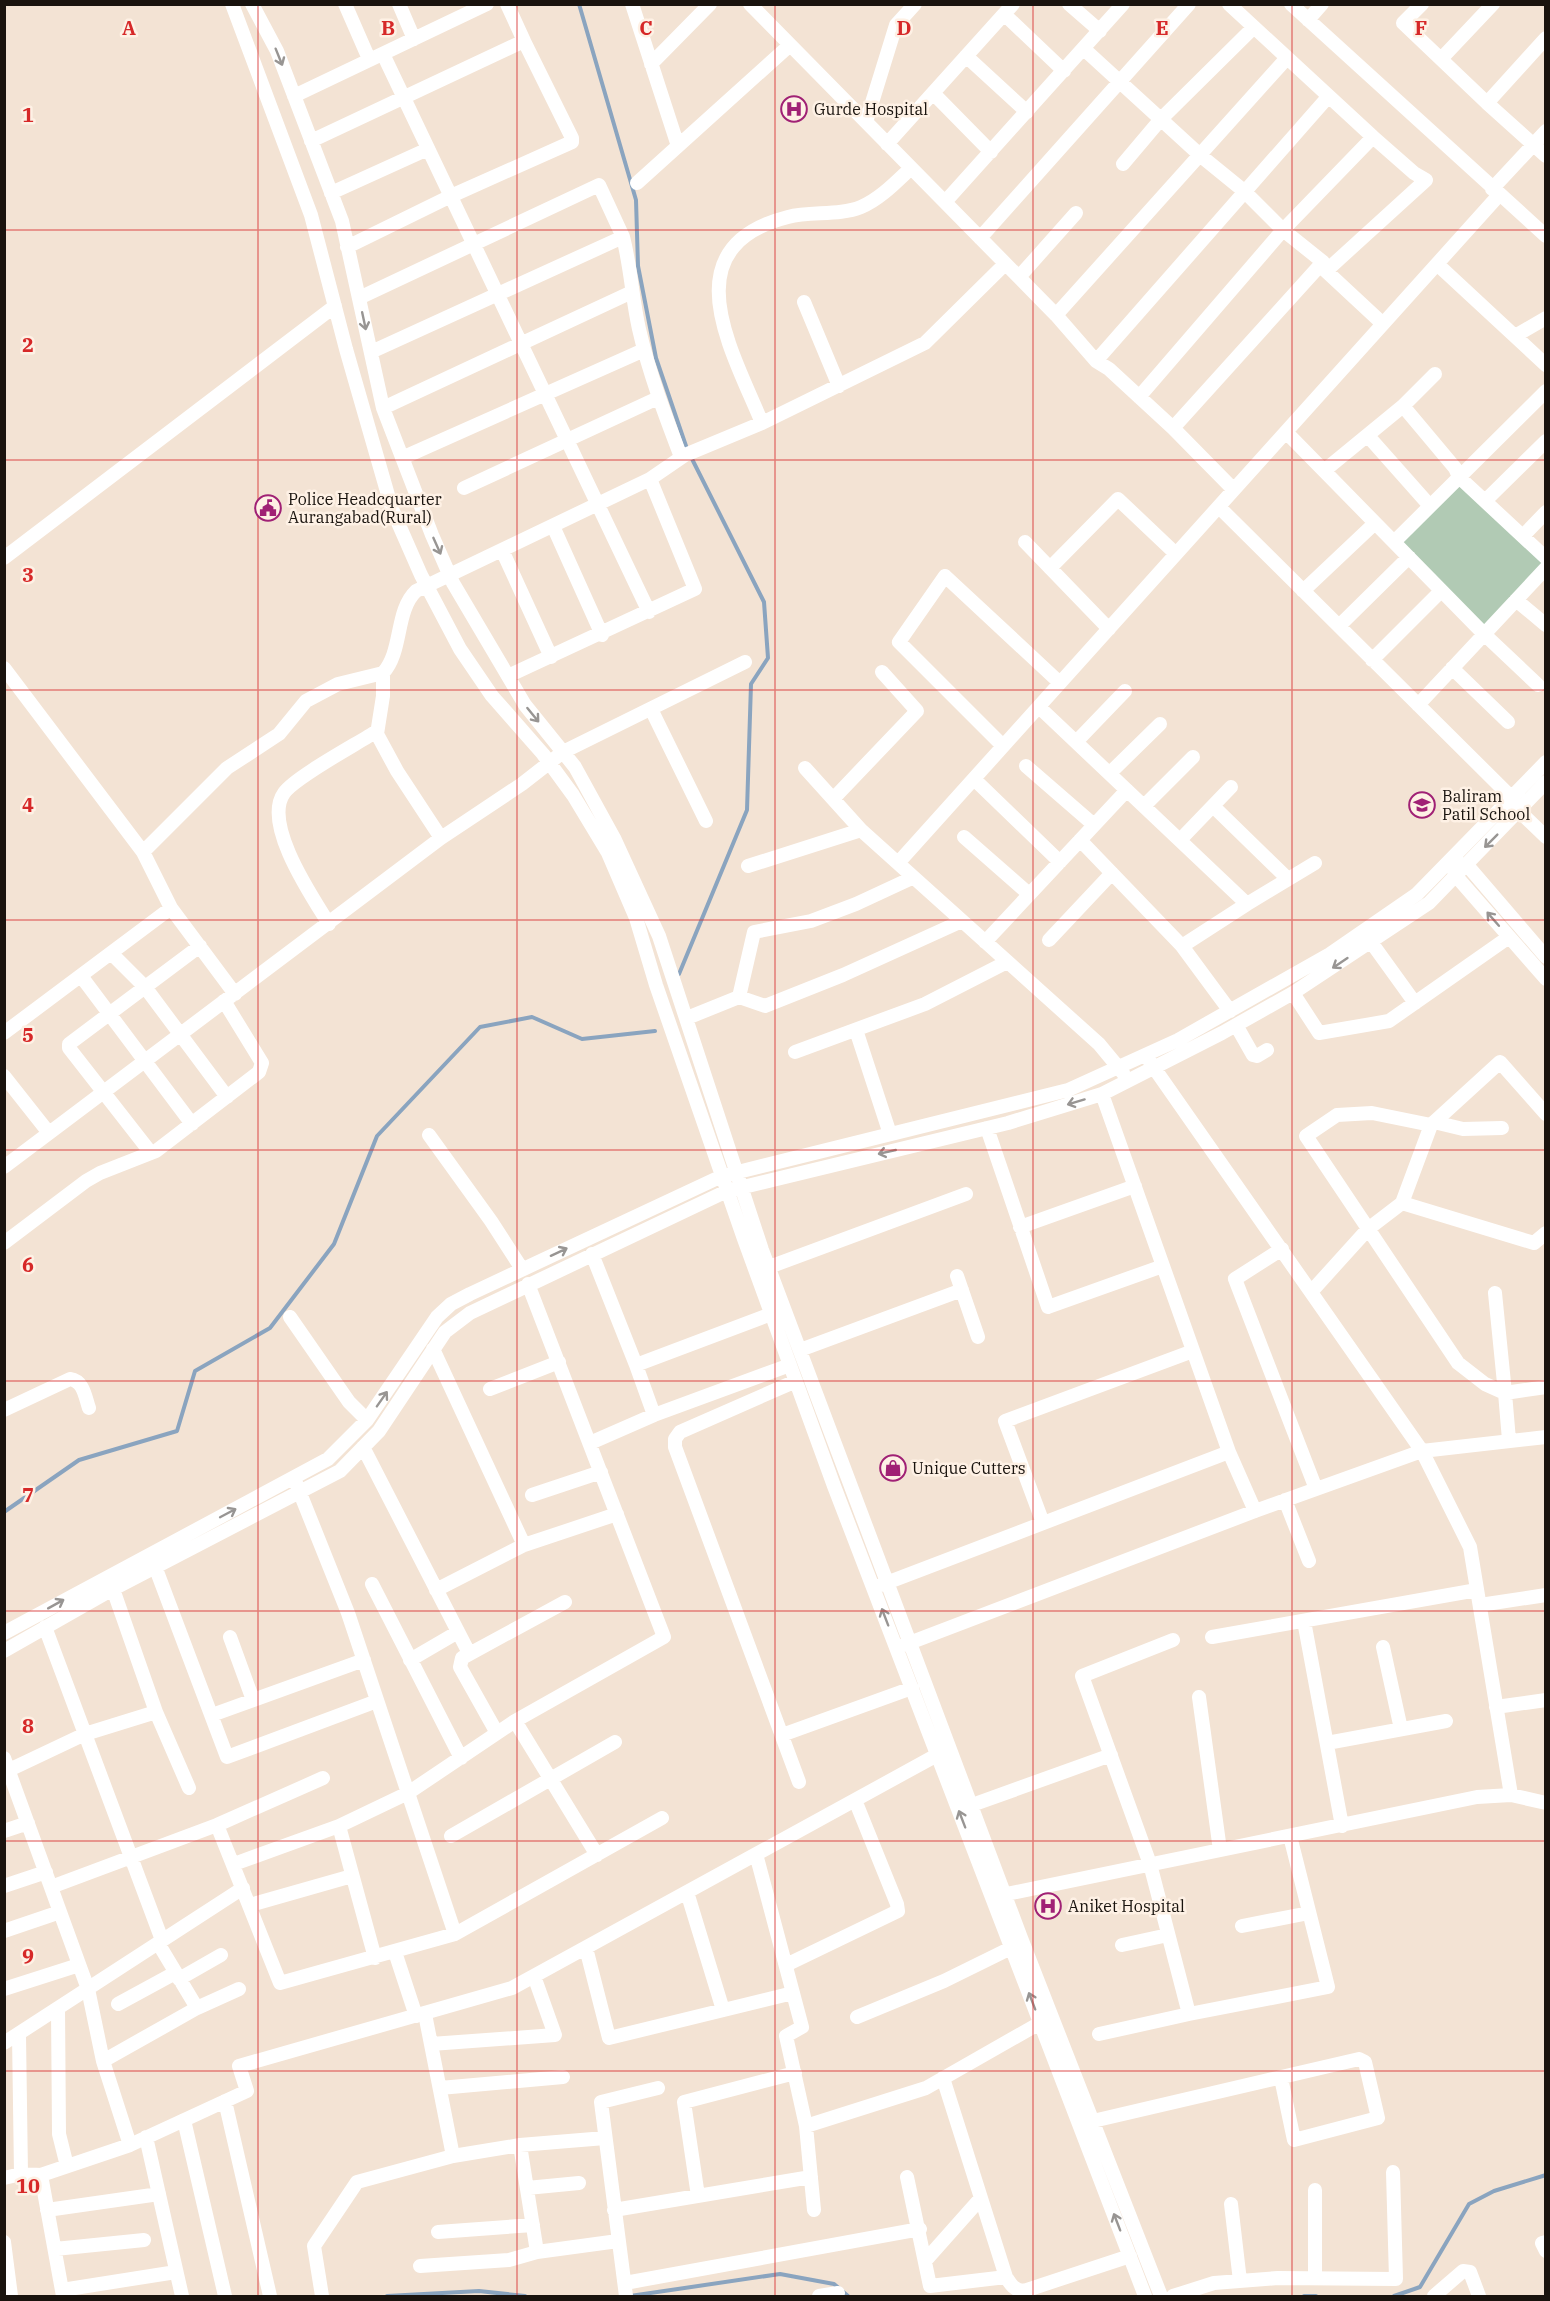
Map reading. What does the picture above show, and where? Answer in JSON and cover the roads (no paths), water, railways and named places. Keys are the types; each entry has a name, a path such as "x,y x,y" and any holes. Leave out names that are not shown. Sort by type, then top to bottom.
{"street":[{"path":"232,4 308,204 392,509 426,585 460,649 492,696 550,764 573,795 608,853 636,918 656,985 727,1191 873,1588 937,1755 1093,2121 1161,2296"},
{"path":"252,4 277,51 342,221 383,408 450,575 525,705 563,752 586,787 639,890 659,936 769,1267 972,1805 1011,1948 1145,2296"},
{"path":"345,4 369,59"},
{"path":"399,4 414,39"},
{"path":"294,96 414,39 466,9 487,4"},
{"path":"347,247 451,195 573,140 507,4"},
{"path":"632,4 678,146"},
{"path":"651,64 710,4"},
{"path":"750,4 1056,315 1096,361 1109,369 1173,428 1233,489"},
{"path":"866,122 896,25 915,4"},
{"path":"1069,4 1100,31"},
{"path":"945,202 1124,4"},
{"path":"980,238 1189,4"},
{"path":"1173,428 1325,267 1426,180 1414,173 1372,137 1252,29 1228,4"},
{"path":"1291,4 1545,236"},
{"path":"1308,20 1322,4"},
{"path":"1422,4 1403,23 1545,156"},
{"path":"1441,59 1493,4"},
{"path":"887,144 1009,9 1064,71"},
{"path":"1124,164 1161,119 1252,29"},
{"path":"1487,103 1545,38"},
{"path":"311,141 524,41"},
{"path":"637,183 790,45"},
{"path":"1084,49 1201,156 1244,191 1383,324"},
{"path":"383,54 649,612"},
{"path":"966,56 1027,112"},
{"path":"1056,315 1201,156 1286,58"},
{"path":"933,93 991,152"},
{"path":"1096,361 1328,97"},
{"path":"898,863 1437,264 1532,144 1545,131"},
{"path":"1139,398 1283,230 1372,137"},
{"path":"331,193 429,149"},
{"path":"762,423 726,335 718,283 721,265 733,248 750,233 788,217 859,208 877,198 911,168"},
{"path":"359,298 599,185 623,237 644,350 658,398 687,454"},
{"path":"1019,277 1076,213"},
{"path":"371,352 623,237"},
{"path":"441,838 397,771 376,731 383,696 383,673 392,655 410,600 426,585 650,479 687,454 762,423 926,343 1005,264"},
{"path":"1437,264 1545,365"},
{"path":"383,408 632,292"},
{"path":"804,303 839,386"},
{"path":"4,558 335,306"},
{"path":"1515,336 1545,318"},
{"path":"402,458 644,350"},
{"path":"1325,470 1403,406 1435,374"},
{"path":"1394,542 1545,391"},
{"path":"464,488 658,398"},
{"path":"1403,406 1455,468 1459,477 1545,558"},
{"path":"1286,432 1441,591 1538,685"},
{"path":"1368,436 1430,506"},
{"path":"1485,501 1545,441"},
{"path":"508,676 694,591 696,588 650,479"},
{"path":"1050,568 1118,499 1176,554"},
{"path":"1219,507 1512,798 1520,811 1545,837"},
{"path":"1522,536 1545,512"},
{"path":"1303,591 1375,523"},
{"path":"553,526 602,634"},
{"path":"1025,542 1109,629"},
{"path":"502,550 551,657"},
{"path":"1338,626 1409,557"},
{"path":"1418,705 1545,568"},
{"path":"1003,746 899,642 945,576 1060,684"},
{"path":"1372,660 1441,591"},
{"path":"1516,600 1545,625"},
{"path":"4,1167 441,838 550,764 563,752 745,662"},
{"path":"4,668 143,852 171,908 200,946 230,998 262,1068 151,1154 100,1173 86,1181 4,1244"},
{"path":"1452,668 1508,722"},
{"path":"834,798 917,711 882,672"},
{"path":"143,852 227,768 279,734 306,701 338,684 383,673"},
{"path":"1076,742 1125,691"},
{"path":"1039,707 1247,904"},
{"path":"651,709 706,821"},
{"path":"1110,773 1160,724"},
{"path":"329,924 296,871 285,842 279,809 280,800 293,784 376,731"},
{"path":"1144,806 1193,757"},
{"path":"4,1633 328,1459 367,1420 437,1317 451,1304 722,1176 1068,1090 1146,1055 1230,1011 1330,954 1417,894 1545,762"},
{"path":"1026,766 1094,825"},
{"path":"805,768 861,830 912,878 1099,1044 1129,1081"},
{"path":"974,779 1060,862"},
{"path":"4,1651 113,1589 340,1471 379,1431 445,1332 470,1313 727,1191 987,1128 1102,1094 1129,1081 1293,993 1429,903 1520,811 1545,782"},
{"path":"1180,840 1231,788"},
{"path":"985,942 1127,790"},
{"path":"1214,806 1288,879"},
{"path":"748,866 861,830"},
{"path":"964,837 1029,894"},
{"path":"1080,840 1182,946 1230,1011"},
{"path":"1450,861 1467,865 1545,957"},
{"path":"1450,861 1456,876 1545,979"},
{"path":"1182,946 1315,863"},
{"path":"1049,940 1112,873"},
{"path":"739,997 754,932 811,921 856,904 912,878"},
{"path":"4,1033 171,908"},
{"path":"687,1018 739,997 765,1006 774,1003 843,975 962,921"},
{"path":"1293,993 1319,1033 1389,1021 1509,937"},
{"path":"1371,942 1415,1003"},
{"path":"151,1154 69,1048 69,1044 200,946"},
{"path":"111,953 145,987 227,1097"},
{"path":"795,1052 925,1004 1007,962"},
{"path":"81,976 192,1124"},
{"path":"1236,1025 1253,1055 1257,1056 1267,1050"},
{"path":"856,1030 890,1134"},
{"path":"1146,1055 1422,1452 1470,1547 1511,1795"},
{"path":"1311,1292 1368,1229 1402,1203 1432,1124 1500,1062 1545,1114"},
{"path":"4,1076 49,1133"},
{"path":"1102,1094 1229,1452 1255,1511"},
{"path":"1502,1128 1463,1130 1372,1113 1337,1115 1306,1136 1458,1363 1485,1384 1504,1393 1545,1387"},
{"path":"987,1128 1048,1307 1163,1266"},
{"path":"429,1135 498,1230 522,1269"},
{"path":"1020,1227 1135,1186"},
{"path":"769,1267 966,1194"},
{"path":"1402,1203 1534,1243 1545,1233"},
{"path":"1282,1249 1235,1279 1316,1489"},
{"path":"592,1254 654,1415"},
{"path":"957,1276 978,1337"},
{"path":"498,1281 506,1295"},
{"path":"234,1864 339,1826 408,1793 515,1721 664,1637 528,1284"},
{"path":"800,1350 962,1290"},
{"path":"1495,1293 1509,1440"},
{"path":"636,1365 771,1314"},
{"path":"290,1317 349,1402 367,1420"},
{"path":"433,1348 524,1545"},
{"path":"1043,1523 1005,1421 1193,1351"},
{"path":"490,1389 559,1362"},
{"path":"590,1443 654,1415 790,1365"},
{"path":"4,1410 70,1379 82,1386 89,1408"},
{"path":"796,1381 680,1432 675,1439 675,1448 799,1782"},
{"path":"896,1648 1255,1511 1422,1452 1545,1437"},
{"path":"363,1447 469,1653"},
{"path":"873,1588 1229,1452"},
{"path":"532,1495 601,1472"},
{"path":"294,1478 364,1660 455,1934"},
{"path":"1285,1500 1308,1562"},
{"path":"436,1590 524,1545 617,1514"},
{"path":"150,1554 227,1757 377,1701"},
{"path":"372,1584 461,1758"},
{"path":"113,1589 156,1712 189,1788"},
{"path":"1212,1637 1477,1590"},
{"path":"1480,1605 1545,1595"},
{"path":"497,1733 460,1667 462,1658 565,1602"},
{"path":"1304,1621 1342,1826"},
{"path":"45,1628 160,1941 177,1976 197,2008"},
{"path":"410,1660 458,1632"},
{"path":"230,1637 253,1701"},
{"path":"1173,1640 1082,1676 1150,1864 1189,2014"},
{"path":"1383,1647 1401,1729"},
{"path":"212,1715 364,1660"},
{"path":"782,1735 912,1688"},
{"path":"1199,1697 1220,1850"},
{"path":"1496,1707 1545,1700"},
{"path":"130,2145 103,2061 88,1989 8,1773 85,1734 156,1712"},
{"path":"515,1721 597,1855"},
{"path":"1327,1743 1446,1721"},
{"path":"451,1836 615,1743"},
{"path":"4,2178 21,2174 41,2175 130,2145 246,2091 239,2066 512,1988 937,1755"},
{"path":"972,1805 1111,1755"},
{"path":"51,1887 217,1825 323,1778"},
{"path":"998,1896 1477,1797 1511,1795 1545,1803"},
{"path":"786,1965 898,1911 855,1800"},
{"path":"217,1825 280,1983 455,1934 662,1818"},
{"path":"4,1831 28,1823"},
{"path":"339,1826 375,1958"},
{"path":"1099,2034 1328,1987 1290,1836"},
{"path":"756,1854 802,2027 786,2036 806,2126 814,2211"},
{"path":"4,1886 46,1872"},
{"path":"250,1905 352,1876"},
{"path":"4,2043 243,1888"},
{"path":"687,1892 723,2010"},
{"path":"4,1931 60,1912"},
{"path":"1242,1926 1310,1913"},
{"path":"1122,1946 1168,1935"},
{"path":"586,1948 609,2038 793,1993"},
{"path":"857,2016 944,1981 1011,1948"},
{"path":"395,1952 431,2043 453,2156"},
{"path":"118,2004 220,1955"},
{"path":"4,1989 79,1965"},
{"path":"431,2043 555,2035 534,1976"},
{"path":"103,2061 197,2008 239,1989"},
{"path":"58,2008 59,2134 67,2166"},
{"path":"806,2126 926,2088 1040,2023"},
{"path":"19,2035 21,2174"},
{"path":"1093,2121 1362,2059 1365,2062 1377,2118 1294,2140 1281,2078"},
{"path":"698,2196 684,2102 795,2073"},
{"path":"440,2088 562,2077"},
{"path":"943,2078 1006,2277 1017,2290 1024,2291 1130,2256"},
{"path":"658,2088 601,2102 625,2290 920,2229"},
{"path":"225,2101 270,2296"},
{"path":"184,2120 225,2296"},
{"path":"146,2137 182,2296"},
{"path":"322,2296 314,2246 357,2182 453,2156 520,2145 605,2138"},
{"path":"520,2145 537,2252"},
{"path":"1173,2296 1214,2283 1240,2281 1315,2278 1396,2279 1393,2172"},
{"path":"41,2175 63,2293 176,2272"},
{"path":"614,2210 811,2177"},
{"path":"907,2177 920,2229 930,2286 1006,2277"},
{"path":"527,2188 579,2184"},
{"path":"1315,2190 1315,2278"},
{"path":"47,2210 159,2194"},
{"path":"925,2261 981,2198"},
{"path":"1231,2204 1240,2281"},
{"path":"438,2232 533,2225"},
{"path":"55,2249 144,2240"},
{"path":"420,2266 509,2260 537,2252 618,2241"},
{"path":"4,2242 11,2296"},
{"path":"1545,2242 1542,2243 1545,2251"},
{"path":"1435,2296 1463,2271 1470,2272 1479,2296"},
{"path":"819,2296 838,2293"}],"waterway":[{"path":"579,4 636,200 638,266 656,358 687,449 764,602 768,658 751,684 747,810 679,974"},
{"path":"4,1512 79,1460 177,1431 195,1371 270,1328 334,1244 377,1136 480,1027 532,1017 582,1039 655,1031"},
{"path":"1394,2296 1420,2287 1469,2204 1494,2191 1546,2175"},
{"path":"630,2296 780,2274 834,2284 848,2296"},
{"path":"387,2296 479,2291 525,2296"},
{"path":"1304,2296 1316,2296"}],"place":[{"name":"Gurde Hospital","path":"794,109"},
{"name":"Police Headcquarter Aurangabad(Rural)","path":"268,508"},
{"name":"Baliram Patil School","path":"1422,805"},
{"name":"Unique Cutters","path":"893,1468"},
{"name":"Aniket Hospital","path":"1048,1906"}]}
